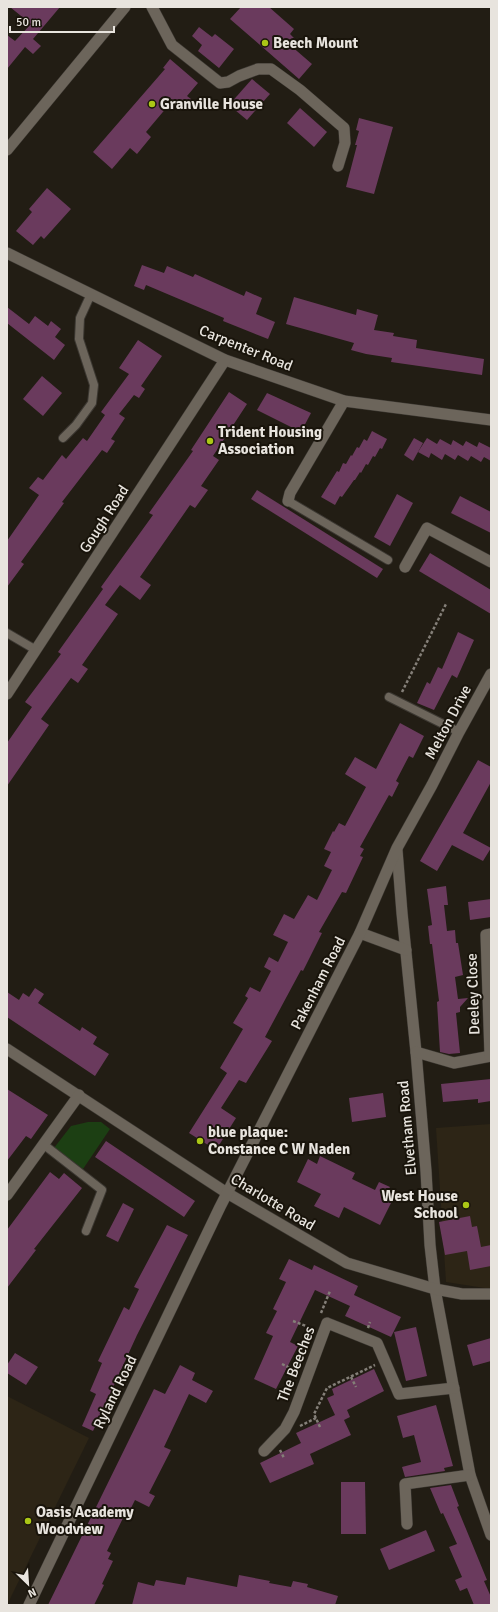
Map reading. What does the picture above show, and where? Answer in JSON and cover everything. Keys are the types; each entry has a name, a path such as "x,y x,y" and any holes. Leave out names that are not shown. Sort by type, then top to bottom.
{"street":[{"path":"7,150 125,7"},
{"path":"152,7 172,45 220,83 228,82 258,69 272,69 300,90 344,128 345,142 338,166"},
{"name":"Carpenter Road","path":"7,253 225,360 344,401 491,420"},
{"name":"Gough Road","path":"7,694 225,360"},
{"path":"288,501 290,493 344,401"},
{"path":"406,568 427,528 491,562"},
{"name":"Melton Drive","path":"432,785 491,674"},
{"name":"Pakenham Road","path":"228,1193 360,933 397,848 432,785"},
{"name":"Elvetham Road","path":"397,848 416,1052 426,1171 430,1245 435,1288 470,1475 491,1534"},
{"path":"360,933 406,950"},
{"name":"Deeley Close","path":"491,934 486,935 491,1056"},
{"name":"Charlotte Road","path":"7,1049 228,1193 348,1263 435,1288 462,1294 491,1294"},
{"path":"416,1052 454,1064 491,1056"},
{"path":"7,1195 79,1095"},
{"name":"Ryland Road","path":"29,1605 228,1193"},
{"name":"The Beeches","path":"264,1451 285,1429 294,1412 325,1328 377,1343 399,1394 454,1388"},
{"path":"407,1524 405,1484 470,1475"}],"lane":[{"path":"64,438 76,425 92,403 94,385 79,339 80,318 91,294"},
{"path":"288,501 388,560"},
{"path":"7,633 36,650"},
{"path":"389,697 459,732"},
{"path":"43,1144 102,1190 86,1231"}],"path":[{"path":"397,701 446,604"},
{"path":"325,1328 320,1316 330,1291"},
{"path":"293,1321 325,1328"},
{"path":"320,1427 314,1414 327,1388 385,1361"},
{"path":"282,1364 307,1377"},
{"path":"351,1377 356,1387"}],"shaded area":[{"name":"West House School","path":"491,1124 491,1289 446,1282 436,1128"},
{"name":"Oasis Academy Woodview","path":"7,1396 89,1438 7,1605"}],"green space":[{"path":"88,1122 101,1122 110,1129 83,1169 54,1148 71,1126"}],"building":[{"path":"10,7 60,7 33,39 41,46 33,54 25,47 7,69 7,35 15,41 31,24"},
{"name":"Beech Mount","path":"241,7 269,7 294,29 290,34 295,39 290,45 312,64 299,79 230,19"},
{"name":"Beech Mount","path":"199,27 212,37 215,34 234,49 219,68 198,51 202,45 192,36"},
{"path":"170,59 198,83 187,96 191,99 183,108 173,100 146,132 151,137 137,154 130,148 112,169 93,152 165,69 163,68"},
{"path":"252,79 270,94 247,120 229,105"},
{"path":"300,108 327,132 314,147 287,123"},
{"path":"359,118 393,127 374,194 346,187 357,145 355,145 359,131 356,130"},
{"path":"47,188 71,209 44,239 41,236 33,245 16,231 32,212 29,209"},
{"path":"142,265 164,273 167,266 193,277 195,274 244,296 246,291 262,298 256,314 275,322 268,339 223,321 224,318 146,285 144,290 134,286"},
{"path":"294,297 356,315 357,309 378,315 374,330 394,333 393,336 417,340 416,348 484,359 482,375 391,362 392,358 351,350 354,343 286,324"},
{"path":"7,307 29,324 35,316 48,326 51,321 61,329 55,337 65,345 54,360 7,323"},
{"path":"138,340 162,356 141,386 145,389 139,398 134,395 119,414 125,418 111,439 115,441 107,453 102,450 62,502 64,503 21,562 24,564 7,587 7,541 39,495 29,488 38,477 43,480 62,455 66,459 83,438 87,441 105,415 101,412 129,374 119,368"},
{"path":"42,376 62,393 43,416 23,399"},
{"path":"229,392 247,404 213,456 219,460 201,486 208,490 195,508 190,505 140,577 151,585 140,600 120,585 105,605 118,614 82,665 88,669 78,683 71,678 41,719 49,725 7,786 7,743 32,707 25,702 61,654 58,652 103,589 101,587 153,515 149,513 193,451 191,450"},
{"path":"267,393 311,413 301,432 257,410"},
{"path":"372,431 387,439 382,449 380,448 375,457 373,456 368,465 366,464 361,473 360,472 342,497 340,496 335,505 321,497 337,471 339,472 343,463 346,464 357,447 359,448 364,439 367,441"},
{"path":"414,438 423,443 413,461 404,455"},
{"path":"427,438 437,444 440,439 451,445 453,440 463,446 466,441 477,447 479,442 491,448 491,461 484,457 481,462 471,456 468,461 458,455 455,460 445,454 442,460 431,453 429,458 418,452"},
{"path":"257,490 383,569 377,578 251,499"},
{"path":"397,494 413,503 390,546 374,537"},
{"path":"460,496 491,512 491,533 451,513"},
{"path":"430,553 491,590 491,614 419,571"},
{"path":"458,632 474,640 457,678 452,675 434,710 417,703 427,682 430,684 438,667 442,669"},
{"path":"400,723 424,736 413,758 409,756 396,781 399,783 392,797 389,795 360,847 364,849 360,856 363,857 346,893 342,892 319,932 322,933 303,971 301,970 265,1037 272,1041 246,1083 239,1080 221,1108 236,1118 216,1150 189,1133 227,1073 220,1068 243,1029 233,1023 248,998 245,996 250,987 260,992 271,971 264,967 269,957 278,962 288,942 273,935 284,914 294,919 308,895 317,900 332,870 324,866 331,852 324,849 339,823 345,826 366,787 345,774 355,757 376,769"},
{"path":"478,760 491,767 491,782 463,833 491,848 483,861 452,845 437,871 420,861"},
{"path":"446,886 448,905 444,905 447,931 455,930 456,943 458,943 463,975 455,977 458,999 468,998 460,1007 460,1012 456,1013 460,1053 449,1054 440,1052 437,1002 439,1001 432,944 430,944 428,926 432,925 427,889"},
{"path":"491,899 491,917 470,920 468,902"},
{"path":"35,988 44,994 38,1003 80,1031 82,1027 97,1037 93,1044 109,1054 95,1076 7,1017 7,992 19,1000 23,993 29,997"},
{"path":"491,1079 491,1101 478,1103 478,1099 443,1102 441,1084"},
{"path":"7,1089 48,1115 31,1139 26,1136 7,1161"},
{"path":"383,1093 386,1117 352,1122 349,1098"},
{"path":"106,1141 195,1201 184,1217 95,1157"},
{"path":"320,1156 355,1173 352,1179 375,1190 379,1182 390,1187 385,1195 393,1199 380,1225 344,1207 339,1218 314,1206 321,1194 297,1182 308,1159 317,1164"},
{"path":"50,1172 59,1179 64,1173 82,1188 34,1249 36,1250 7,1288 7,1230"},
{"path":"123,1203 134,1209 118,1242 106,1236"},
{"path":"470,1216 472,1227 477,1226 481,1247 491,1245 491,1266 470,1270 467,1251 445,1255 439,1222"},
{"path":"167,1225 188,1235 137,1335 93,1431 82,1426 96,1394 90,1391 102,1363 98,1361 124,1307 129,1310 139,1289 134,1287"},
{"path":"289,1259 312,1270 314,1265 358,1286 354,1295 401,1317 391,1337 345,1316 350,1306 315,1290 290,1342 298,1346 276,1389 254,1379 273,1336 266,1333 277,1311 273,1309 286,1282 279,1279"},
{"path":"416,1327 427,1376 406,1381 394,1332"},
{"path":"491,1338 491,1361 473,1366 467,1345"},
{"path":"15,1353 38,1367 26,1385 7,1373 7,1365"},
{"path":"180,1365 195,1373 192,1380 213,1391 206,1403 189,1394 164,1447 171,1450 149,1493 155,1496 149,1507 135,1500 126,1518 124,1516 107,1551 111,1553 108,1559 113,1561 102,1584 104,1585 94,1605 48,1605 154,1389 165,1394"},
{"path":"374,1369 384,1391 347,1410 350,1417 344,1420 351,1435 310,1454 314,1464 270,1483 260,1463 301,1443 296,1433 335,1415 327,1398 334,1395 332,1389"},
{"path":"436,1405 453,1466 444,1468 445,1471 405,1477 402,1467 421,1462 414,1435 403,1438 397,1416"},
{"path":"341,1482 365,1482 366,1534 341,1534"},
{"path":"451,1485 459,1506 457,1507 487,1580 484,1581 491,1597 491,1605 474,1605 467,1588 460,1591 455,1580 462,1577 449,1547 457,1544 443,1513 441,1514 430,1488"},
{"path":"426,1530 435,1551 389,1570 380,1549"},
{"path":"239,1575 291,1587 293,1581 308,1584 307,1587 338,1596 335,1605 132,1605 138,1582 154,1586 156,1580 185,1585 187,1577 237,1587"}],"place":[{"name":"Beech Mount","path":"265,43"},
{"name":"Granville House","path":"152,104"},
{"name":"Trident Housing Association","path":"210,441"},
{"name":"blue plaque: Constance C W Naden","path":"200,1141"},
{"name":"West House School","path":"466,1205"},
{"name":"Oasis Academy Woodview","path":"28,1521"}]}
